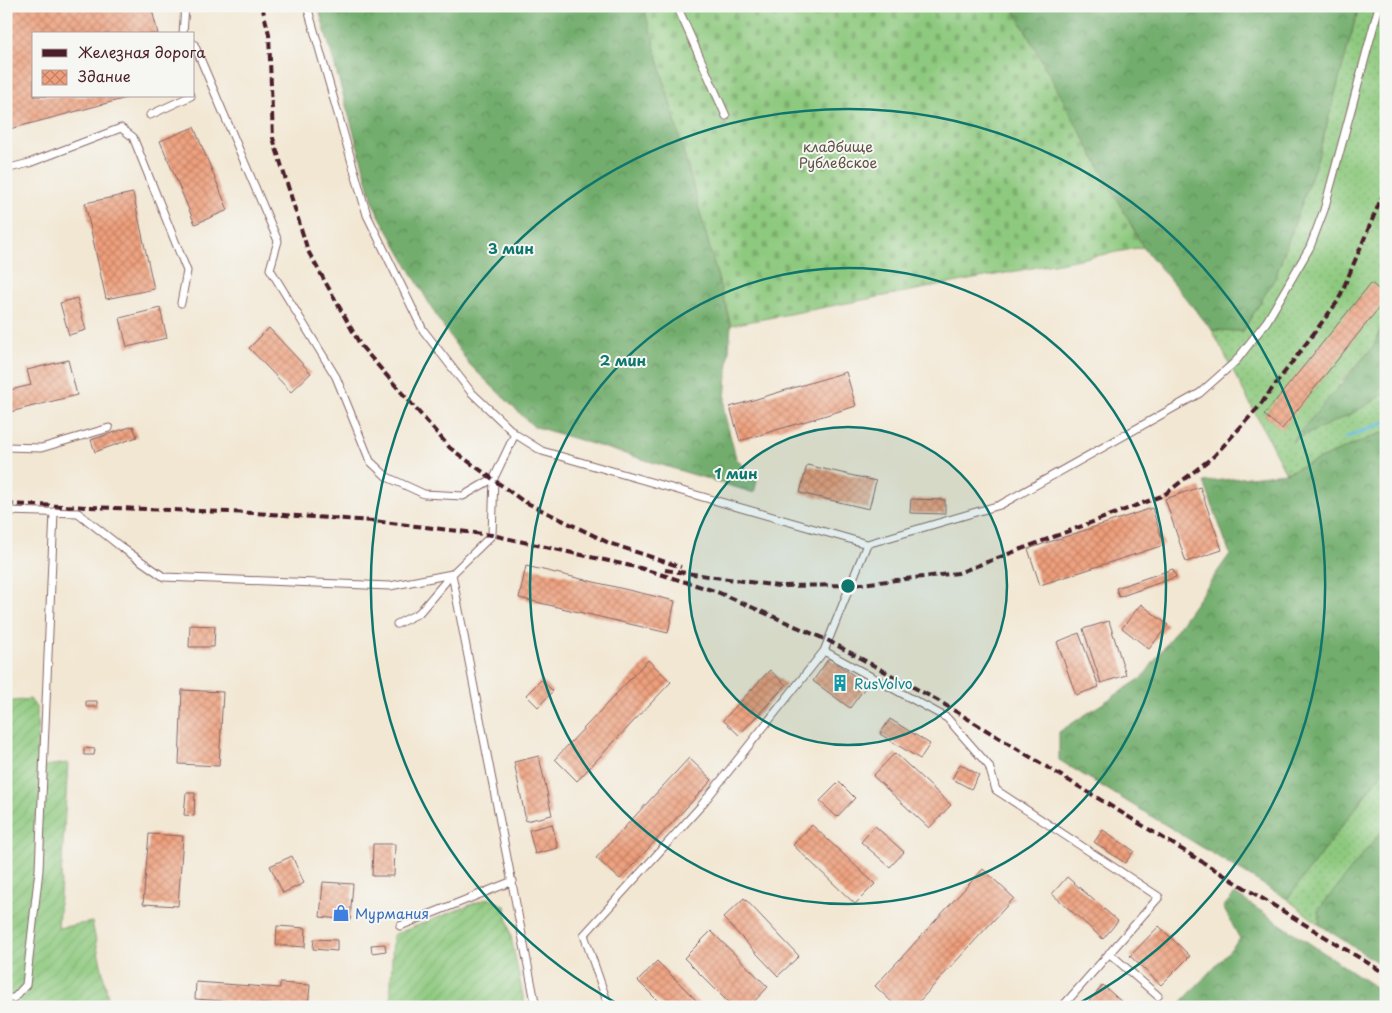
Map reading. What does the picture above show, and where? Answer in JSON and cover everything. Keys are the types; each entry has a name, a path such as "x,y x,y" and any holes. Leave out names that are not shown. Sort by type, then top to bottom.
{"lane":[{"path":"183,32 185,6"},
{"path":"307,6 371,224 423,330 471,392 515,434 542,451 867,544 1000,505 1200,393 1236,362 1267,321 1310,247 1336,172 1379,6"},
{"path":"677,6 726,116"},
{"path":"184,20 188,32"},
{"path":"195,46 278,241 270,269 336,377 370,461 387,477 424,494 463,496 494,478"},
{"path":"150,115 187,98"},
{"path":"6,169 30,163 121,128 133,137 187,272 181,303"},
{"path":"6,447 41,448 109,428"},
{"path":"397,624 419,613 452,574 492,535 494,478 515,434"},
{"path":"6,511 78,513 121,547 164,577 390,586 452,574"},
{"path":"6,998 14,998 26,985 39,870 54,512"},
{"path":"610,1007 584,935 700,807 824,651 867,544"},
{"path":"452,574 536,1007"},
{"path":"824,651 947,718 989,766 996,790 1159,897 1062,1007"},
{"path":"400,926 513,881"},
{"path":"1109,953 1158,996"}],"green space":[{"path":"318,6 654,6 645,11 731,325 724,412 736,458 757,481 754,493 533,426 469,364 438,319 375,208"},
{"name":"кладбище Рублевское","path":"654,6 1012,6 1143,247 731,325 645,11"},
{"path":"1012,6 1359,6 1317,160 1275,278 1243,331 1212,330 1143,247"},
{"path":"1359,6 1386,9 1386,315 1374,346 1339,384 1355,412 1386,393 1386,433 1379,434 1286,473 1212,330 1243,331 1275,278 1317,160"},
{"path":"1386,315 1386,393 1355,412 1292,441 1374,346"},
{"path":"1386,433 1386,767 1287,899 1059,760 1059,732 1143,677 1230,554 1204,482 1286,473 1379,434"},
{"path":"30,699 37,709 38,767 68,763 58,928 92,922 110,1007 6,1007 6,702"},
{"path":"1386,767 1386,825 1318,911 1320,925 1287,899"},
{"path":"1386,825 1386,968 1320,925 1318,911"},
{"path":"1235,894 1386,994 1386,1007 1177,1007 1240,939 1223,907"},
{"path":"488,898 505,906 525,1007 390,1007 393,935"}],"building":[{"path":"6,6 151,6 158,32 32,32 32,98 126,98 6,130"},
{"path":"194,127 228,210 195,224 160,141"},
{"path":"133,193 154,289 106,299 85,203"},
{"path":"1371,283 1386,295 1386,299 1282,429 1264,415"},
{"path":"77,298 86,330 69,335 60,303"},
{"path":"160,308 167,338 127,347 120,318"},
{"path":"269,328 311,373 291,392 249,348"},
{"path":"68,360 77,395 6,413 6,391 31,385 27,370"},
{"path":"846,372 856,406 740,441 730,407"},
{"path":"133,426 137,437 95,452 91,440"},
{"path":"807,465 876,481 869,509 800,493"},
{"path":"1200,487 1222,550 1186,562 1165,499"},
{"path":"911,499 945,500 945,514 910,513"},
{"path":"1152,508 1164,545 1040,585 1028,549"},
{"path":"526,566 675,601 668,633 519,598"},
{"path":"1173,569 1176,577 1119,597 1116,588"},
{"path":"1141,604 1168,625 1149,649 1122,628"},
{"path":"1109,621 1126,675 1101,683 1083,629"},
{"path":"190,625 215,626 214,647 189,647"},
{"path":"1079,633 1099,687 1076,695 1057,642"},
{"name":"RusVolvo","path":"829,658 867,685 850,708 813,681"},
{"path":"648,660 671,682 577,781 555,759"},
{"path":"770,670 786,685 739,735 723,720"},
{"path":"541,680 553,691 538,707 526,695"},
{"path":"182,690 223,692 219,766 179,764"},
{"path":"86,701 97,701 97,707 86,707"},
{"path":"890,719 930,744 920,759 880,734"},
{"path":"84,748 95,749 94,755 84,755"},
{"path":"895,753 951,805 929,828 873,776"},
{"path":"539,756 552,815 526,821 514,762"},
{"path":"689,758 712,780 620,879 596,858"},
{"path":"960,764 979,775 971,789 952,779"},
{"path":"839,782 855,798 837,817 820,801"},
{"path":"186,793 195,793 194,816 184,815"},
{"path":"552,824 558,848 535,854 529,830"},
{"path":"812,825 875,884 855,904 793,845"},
{"path":"875,826 904,852 890,867 861,842"},
{"path":"1103,830 1134,851 1125,863 1094,842"},
{"path":"149,834 183,836 178,906 143,904"},
{"path":"373,844 395,844 394,876 372,876"},
{"path":"292,856 304,883 283,893 270,866"},
{"path":"983,869 1014,898 914,1007 897,1007 875,986"},
{"path":"1067,877 1118,921 1103,939 1052,894"},
{"path":"323,882 353,884 350,920 320,917"},
{"path":"744,898 799,956 778,976 723,918"},
{"path":"277,926 306,928 305,947 276,945"},
{"path":"1159,926 1190,956 1161,985 1130,956"},
{"path":"711,931 768,987 749,1007 733,1007 684,958"},
{"path":"314,939 337,940 337,951 313,949"},
{"path":"385,944 386,951 372,953 371,945"},
{"path":"657,961 703,1007 664,1007 638,981"},
{"path":"196,982 280,988 280,983 310,985 308,1007 278,1007 278,1005 195,999"},
{"path":"1103,985 1127,1007 1084,1007"}],"waterway":[{"path":"1347,437 1386,422"}],"railway":[{"path":"262,6 269,34 273,138 308,251 361,346 450,448 523,501 609,543 681,567"},
{"path":"665,570 778,586 852,585 958,573 1164,495 1214,456 1257,409 1338,301 1386,187"},
{"path":"6,504 254,513 374,521 492,535 640,568 715,591 829,641 937,700 1386,974"}],"place":[{"name":"RusVolvo","path":"840,683"},
{"name":"Мурмания","path":"341,913"}]}
